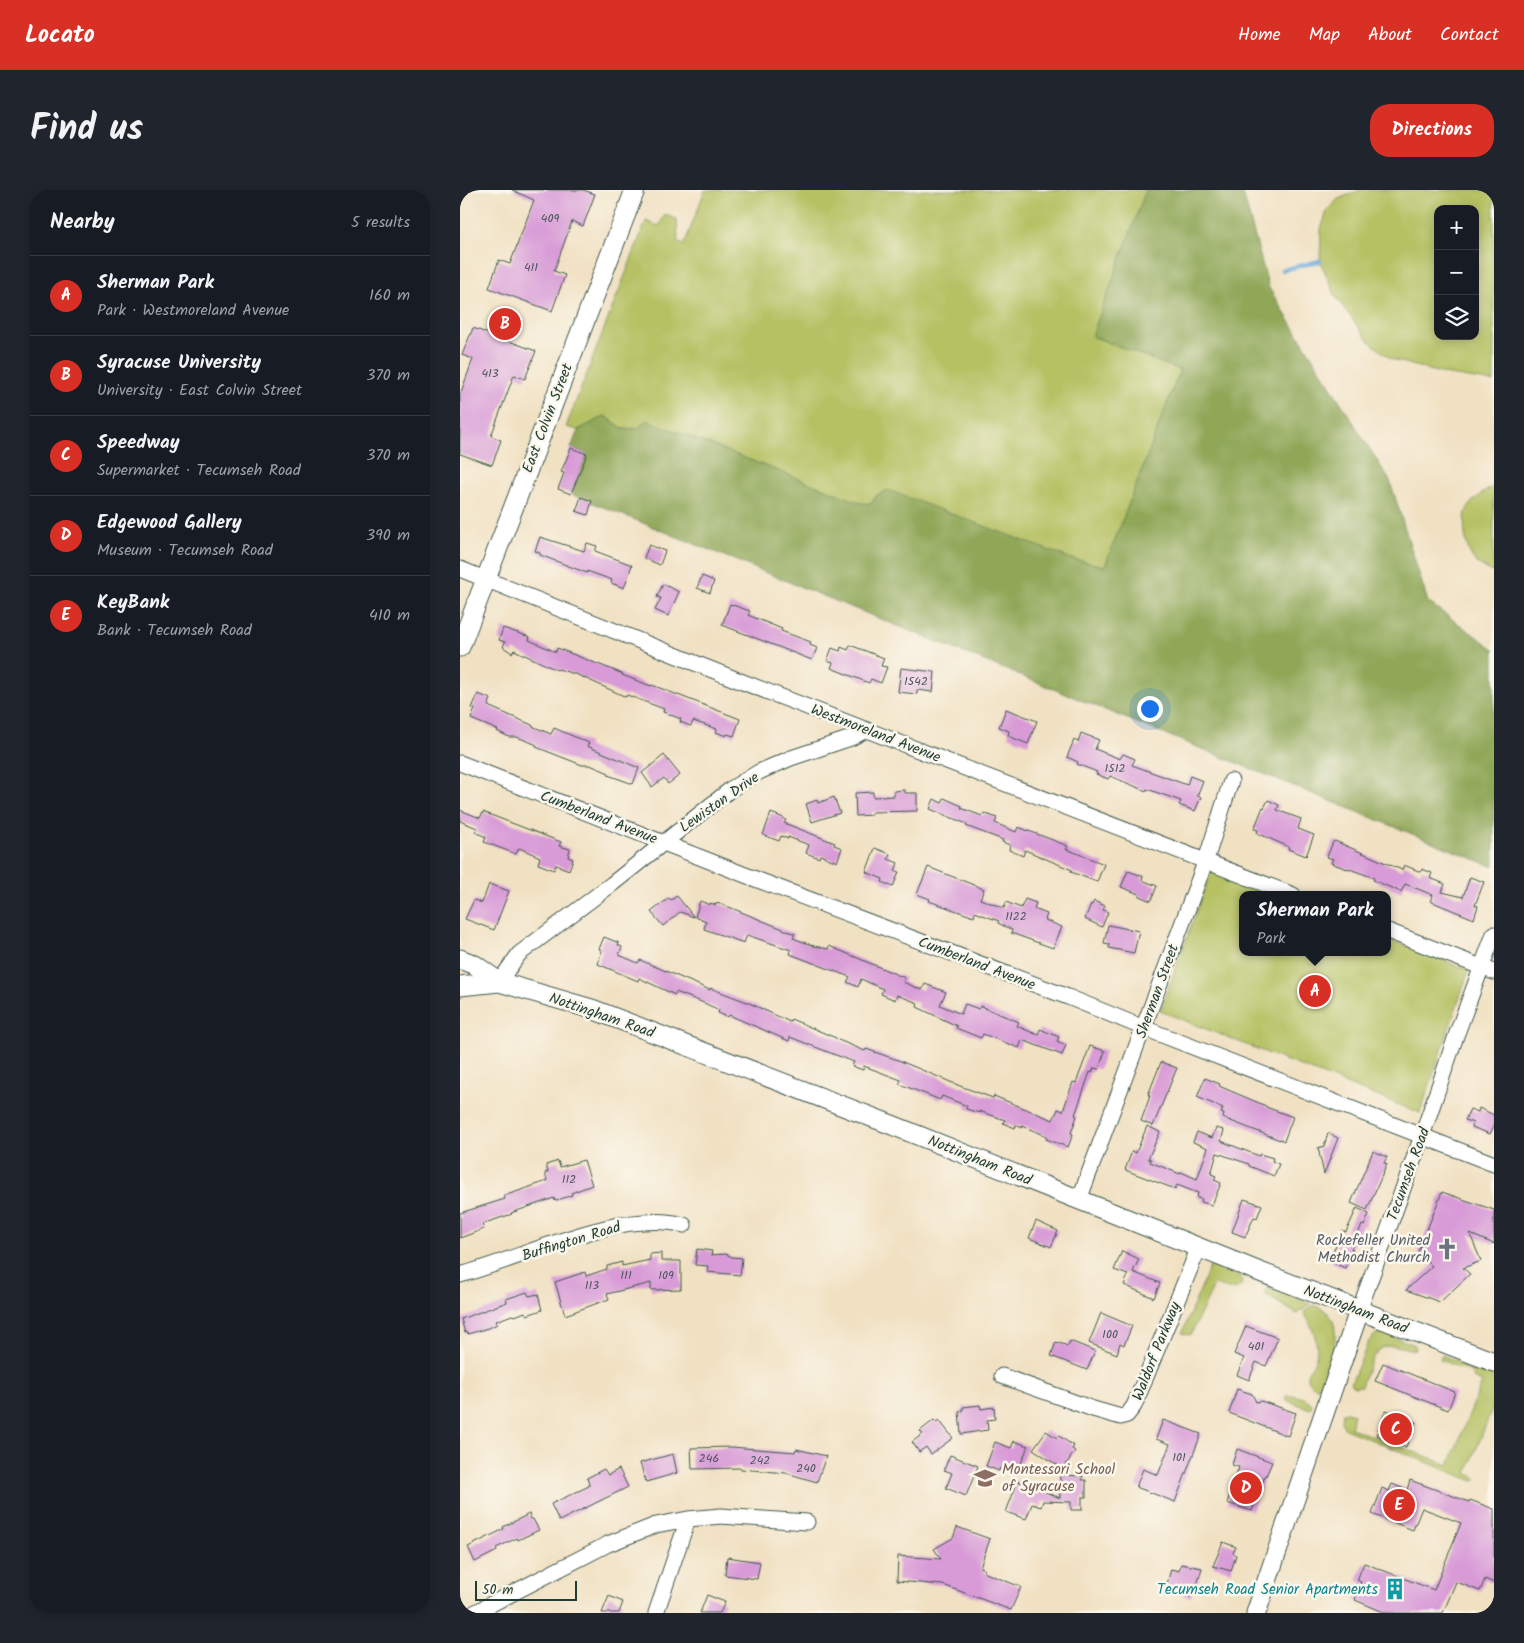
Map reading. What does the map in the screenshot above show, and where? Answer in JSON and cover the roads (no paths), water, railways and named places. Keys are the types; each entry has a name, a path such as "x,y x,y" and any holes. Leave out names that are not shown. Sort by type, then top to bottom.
{"street":[{"name":"East Colvin Street","path":"460,647 635,190"},
{"name":"Westmoreland Avenue","path":"460,569 866,730 1283,891"},
{"name":"Lewiston Drive","path":"500,982 519,954 612,884 731,789 759,772 791,758 851,738 866,730"},
{"name":"Cumberland Avenue","path":"460,763 776,887 1068,997 1494,1164"},
{"name":"Sherman Street","path":"1079,1200 1206,860 1231,781"},
{"path":"1391,932 1488,970"},
{"name":"Tecumseh Road","path":"1256,1613 1359,1311 1457,1033 1488,970 1494,934"},
{"path":"460,959 475,965 500,982"},
{"name":"Nottingham Road","path":"460,986 500,982 592,1009 892,1125 1359,1311 1494,1362"},
{"name":"Buffington Road","path":"460,1275 601,1229 634,1222 673,1222 684,1225"},
{"name":"Waldorf Parkway","path":"1002,1376 1093,1409 1121,1417 1127,1415 1134,1406 1199,1247"},
{"path":"474,1613 608,1544 656,1525 688,1519 721,1516 807,1522"},
{"path":"656,1613 688,1519"}],"waterway":[{"path":"1282,270 1320,261"}],"place":[{"name":"Syracuse University","path":"505,324"},
{"name":"Sherman Park","path":"1315,991"},
{"name":"Rockefeller United Methodist Church","path":"1447,1249"},
{"name":"Speedway","path":"1396,1429"},
{"name":"Montessori School of Syracuse","path":"985,1478"},
{"name":"Edgewood Gallery","path":"1246,1488"},
{"name":"KeyBank","path":"1399,1505"},
{"name":"Tecumseh Road Senior Apartments","path":"1395,1589"}]}
